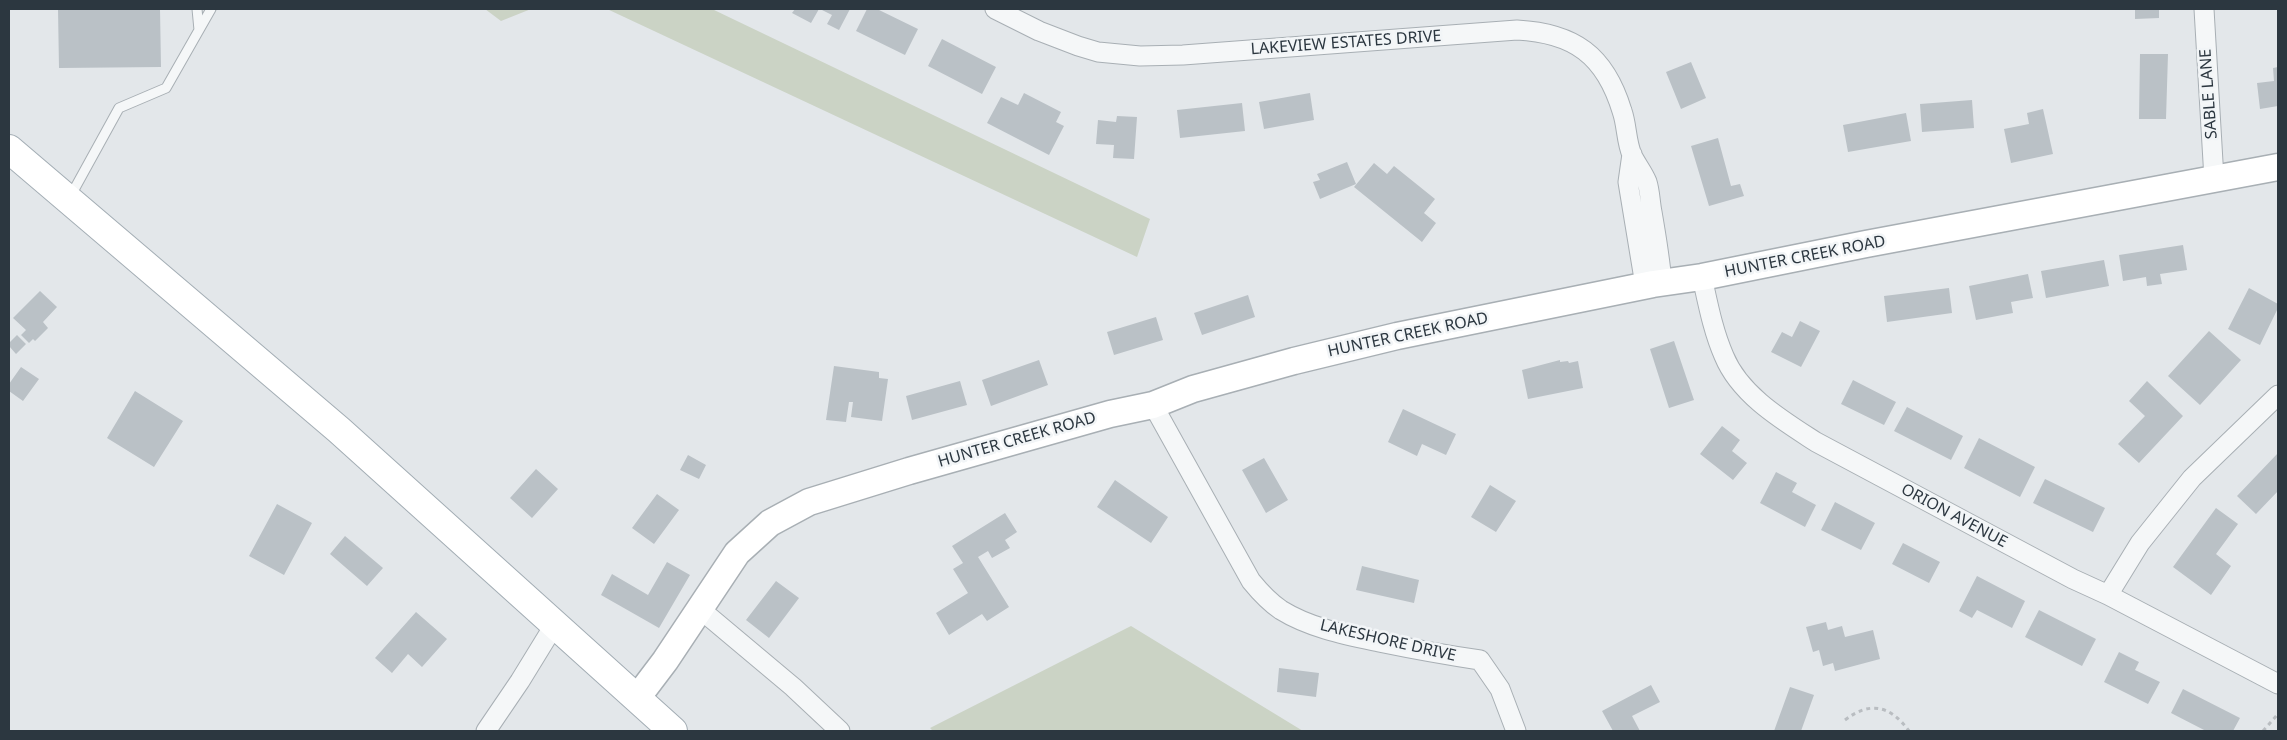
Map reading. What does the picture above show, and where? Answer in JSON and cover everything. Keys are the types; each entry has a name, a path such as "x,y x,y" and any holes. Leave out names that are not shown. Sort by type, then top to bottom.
{"main road":[{"path":"9,149 339,430 673,731"},
{"name":"HUNTER CREEK ROAD","path":"637,698 737,553 770,523 789,511 809,502 909,471 1110,414 1153,405 1193,389 1294,360 1387,338 1653,284 1702,277 1875,242 2278,167"}],"street":[{"name":"LAKEVIEW ESTATES DRIVE","path":"994,9 1039,31 1078,46 1120,55 1183,55 1517,30 1558,36 1577,45 1593,57 1606,74 1623,112 1632,154 1628,182 1653,284"},
{"name":"SABLE LANE","path":"2204,9 2214,179"},
{"name":"ORION AVENUE","path":"1702,277 1711,318 1724,358 1749,392 1780,419 1816,442 2073,579 2108,595 2278,684"},
{"path":"2108,595 2136,549 2192,478 2278,395"},
{"name":"LAKESHORE DRIVE","path":"1153,405 1251,581 1264,596 1281,610 1299,619 1339,633 1441,655 1480,660 1500,690 1516,731"},
{"path":"700,609 793,687 840,731"},
{"path":"486,731 555,624"}],"lane":[{"path":"197,9 199,30"},
{"path":"69,200 119,108 166,88 211,9"}],"path":[{"path":"1844,720 1858,710 1880,708 1894,716 1909,731"},
{"path":"2263,731 2278,714"}],"shaded area":[{"path":"485,9 531,9 501,21"},
{"path":"607,9 712,9 1150,219 1137,257"},
{"path":"1131,626 1303,731 933,731 930,728"}],"building":[{"path":"58,9 160,9 161,67 59,68"},
{"path":"795,9 819,9 811,23 792,13"},
{"path":"820,9 850,9 839,30 827,24 832,15"},
{"path":"867,9 877,9 918,29 905,55 856,31"},
{"path":"2135,9 2159,9 2159,18 2135,19"},
{"path":"942,39 996,67 982,94 928,66"},
{"path":"2140,54 2168,54 2166,119 2139,119"},
{"path":"1691,62 1706,98 1681,109 1666,72"},
{"path":"2278,67 2278,106 2260,109 2257,83 2274,81 2273,68"},
{"path":"1024,93 1061,112 1056,122 1064,126 1049,155 987,123 1001,97 1018,105"},
{"path":"1310,93 1314,120 1264,129 1259,102"},
{"path":"1972,100 1974,128 1922,132 1920,104"},
{"path":"1242,103 1245,131 1180,138 1177,110"},
{"path":"2043,109 2053,154 2011,163 2004,129 2029,124 2027,113"},
{"path":"1906,113 1911,141 1848,152 1843,125"},
{"path":"1117,116 1137,117 1134,159 1113,158 1114,145 1096,144 1098,120 1116,122"},
{"path":"1718,138 1731,186 1740,184 1744,196 1709,206 1691,146"},
{"path":"1347,162 1356,184 1320,199 1313,182 1320,180 1317,174"},
{"path":"1374,163 1387,174 1394,166 1435,199 1424,213 1436,223 1422,242 1354,187"},
{"path":"2183,245 2187,270 2160,274 2162,284 2147,286 2146,277 2123,281 2119,255"},
{"path":"2104,260 2109,286 2046,298 2041,271"},
{"path":"2028,274 2033,298 2011,302 2013,313 1976,320 1969,286"},
{"path":"1949,288 1952,313 1887,322 1884,296"},
{"path":"2249,288 2278,304 2278,308 2260,345 2228,329"},
{"path":"40,291 57,307 43,322 48,328 35,341 33,339 29,343 21,335 26,330 13,318"},
{"path":"1248,295 1255,317 1202,335 1194,313"},
{"path":"1156,317 1163,340 1114,355 1107,332"},
{"path":"1800,321 1820,331 1801,367 1771,352 1782,332 1792,337"},
{"path":"2209,331 2241,360 2200,405 2168,376"},
{"path":"17,335 26,344 16,354 9,346 9,343"},
{"path":"1674,341 1694,400 1669,408 1650,349"},
{"path":"1039,360 1048,385 991,406 982,380"},
{"path":"1560,360 1560,362 1568,361 1569,363 1578,361 1583,388 1528,399 1522,370"},
{"path":"834,366 879,372 879,378 888,379 882,421 851,417 853,402 849,402 846,422 826,420"},
{"path":"21,367 39,379 23,401 9,391 9,384"},
{"path":"1853,380 1896,402 1884,425 1841,404"},
{"path":"960,381 967,405 912,420 906,396"},
{"path":"2147,381 2183,416 2139,463 2118,444 2145,416 2129,401"},
{"path":"135,391 183,421 154,467 107,438"},
{"path":"1907,407 1963,436 1951,460 1894,431"},
{"path":"1403,409 1456,434 1446,455 1422,444 1417,456 1388,442"},
{"path":"1722,426 1740,440 1732,451 1747,463 1733,480 1700,454"},
{"path":"1979,438 2035,467 2020,497 1964,468"},
{"path":"2278,453 2278,491 2256,514 2237,496"},
{"path":"688,455 706,465 699,479 680,470"},
{"path":"1264,458 1288,500 1266,513 1242,470"},
{"path":"536,469 558,489 532,518 510,498"},
{"path":"1776,472 1797,483 1792,492 1816,505 1805,527 1760,503"},
{"path":"2045,479 2105,508 2093,532 2033,503"},
{"path":"1115,480 1168,517 1151,543 1097,507"},
{"path":"1490,485 1516,501 1496,532 1471,517"},
{"path":"657,494 679,510 654,544 632,528"},
{"path":"1835,502 1875,523 1861,550 1821,530"},
{"path":"277,504 312,523 284,575 249,556"},
{"path":"2216,508 2238,524 2216,554 2231,566 2211,595 2173,567"},
{"path":"1005,513 1017,532 1005,540 1010,548 992,558 988,551 978,557 1009,607 987,621 982,614 949,635 936,613 968,593 953,569 963,563 952,546"},
{"path":"345,536 383,568 367,586 330,554"},
{"path":"1903,543 1940,562 1929,583 1892,564"},
{"path":"667,562 690,575 659,628 601,595 612,574 648,595"},
{"path":"1362,566 1419,580 1414,603 1356,590"},
{"path":"1977,576 2025,601 2012,628 1977,610 1972,618 1959,611"},
{"path":"776,581 799,598 769,638 746,620"},
{"path":"2039,610 2096,639 2082,666 2025,637"},
{"path":"416,612 447,639 422,667 408,654 392,673 375,658"},
{"path":"1826,622 1828,630 1842,626 1845,637 1873,630 1880,659 1835,671 1833,663 1823,666 1819,650 1813,652 1806,627"},
{"path":"2119,652 2139,662 2135,670 2160,682 2148,704 2104,682"},
{"path":"1279,668 1319,673 1316,697 1277,692"},
{"path":"1651,685 1660,702 1632,716 1640,731 1613,731 1602,711"},
{"path":"1790,687 1814,695 1801,731 1774,731"},
{"path":"2183,689 2240,718 2233,731 2206,731 2171,713"}]}
